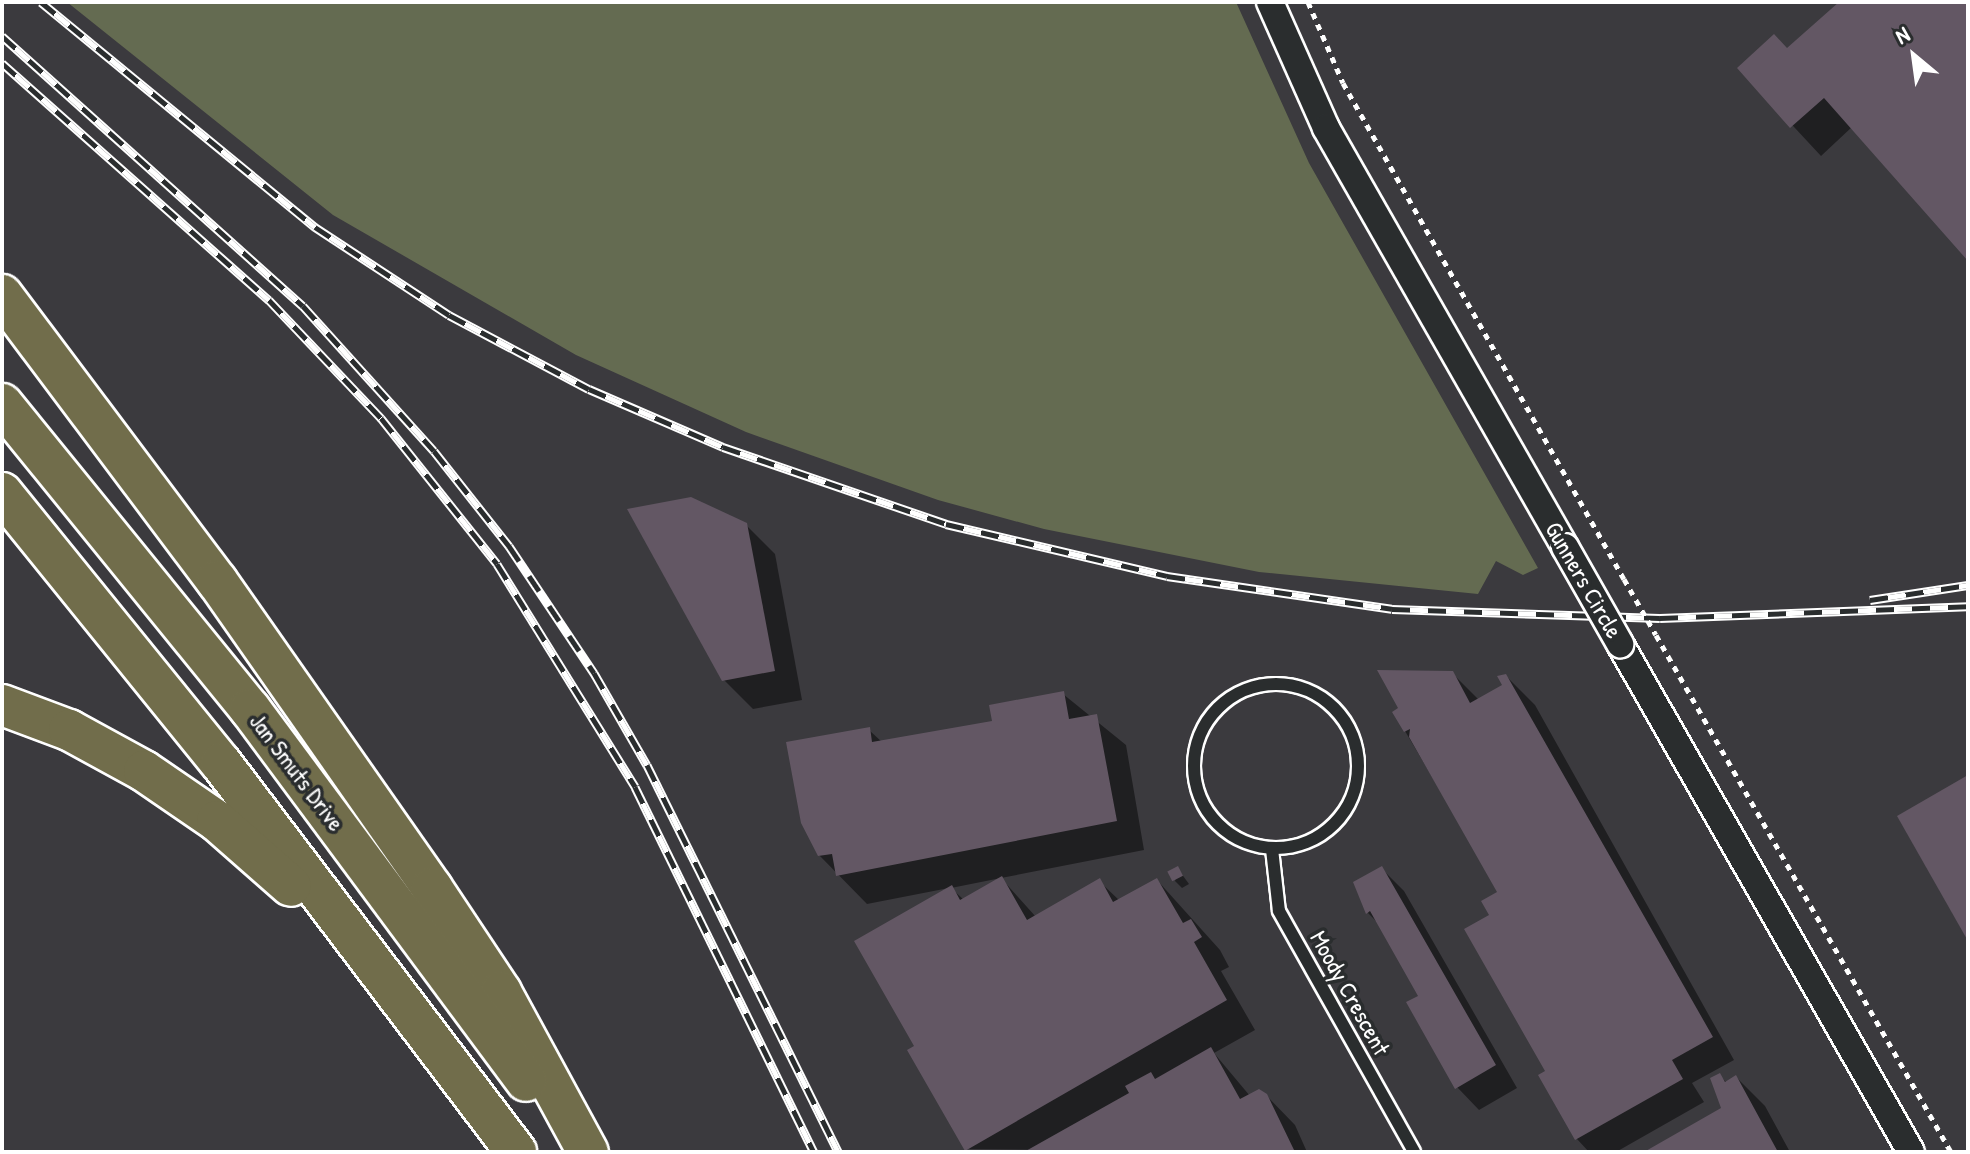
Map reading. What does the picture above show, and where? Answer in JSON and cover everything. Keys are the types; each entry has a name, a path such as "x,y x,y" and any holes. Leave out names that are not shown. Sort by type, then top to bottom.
{"main road":[{"path":"2,295 217,581 432,888 501,992 588,1152"},
{"name":"Jan Smuts Drive","path":"2,404 250,709 577,1152"},
{"path":"2,493 221,763 516,1152"},
{"path":"2,705 109,750 195,805 368,956"}],"street":[{"name":"Gunners Circle","path":"1270,2 1326,128 1911,1152"}],"lane":[{"path":"1284,683 1312,690 1335,707 1351,729 1360,759 1357,785 1343,816 1326,833 1294,847 1272,849 1244,843 1219,826 1201,801 1194,771 1196,743 1208,718 1226,700 1255,686 1284,683"},
{"name":"Moody Crescent","path":"1272,849 1279,911 1414,1152"}],"path":[{"path":"1308,2 1343,83 1951,1152"}],"green space":[{"path":"67,2 1236,2 1309,163 1538,568 1523,575 1496,561 1478,594 1259,572 1044,529 938,500 746,432 576,355 333,215"}],"building":[{"path":"1839,2 1968,2 1968,261 1824,98 1790,128 1737,68 1774,34 1787,48"},
{"path":"691,497 747,523 775,671 722,681 627,509"},
{"path":"1377,670 1453,671 1470,703 1502,685 1497,676 1506,674 1713,1037 1672,1060 1683,1079 1575,1140 1538,1075 1545,1071 1464,929 1489,915 1481,901 1497,892 1409,737 1410,729 1404,732 1392,712 1398,708"},
{"path":"1064,691 1069,719 1097,714 1117,821 836,876 832,854 818,856 801,823 786,742 870,727 872,742 992,721 989,705"},
{"path":"1968,775 1968,941 1897,816"},
{"path":"1178,866 1183,876 1172,881 1167,871"},
{"path":"1382,866 1496,1065 1455,1089 1406,1002 1418,996 1370,911 1366,914 1353,882"},
{"path":"1002,876 1027,920 1100,878 1113,902 1157,878 1183,923 1191,919 1202,937 1194,942 1227,1000 965,1151 907,1050 914,1046 854,941 952,885 960,900"},
{"path":"1211,1047 1240,1099 1259,1089 1267,1094 1295,1152 1024,1152 1129,1093 1125,1086 1151,1072 1155,1079"},
{"path":"1720,1073 1725,1082 1736,1075 1778,1152 1644,1152 1721,1108 1710,1078"}],"railway":[{"path":"41,2 315,227 449,315 589,389 723,447 946,524 1167,576 1392,609 1660,618 1968,606"},
{"path":"2,36 303,306 434,451 509,546 594,673 647,765 838,1152"},
{"path":"2,63 269,300 381,418 497,564 635,787 814,1152"},
{"path":"1870,600 1968,585"}]}
